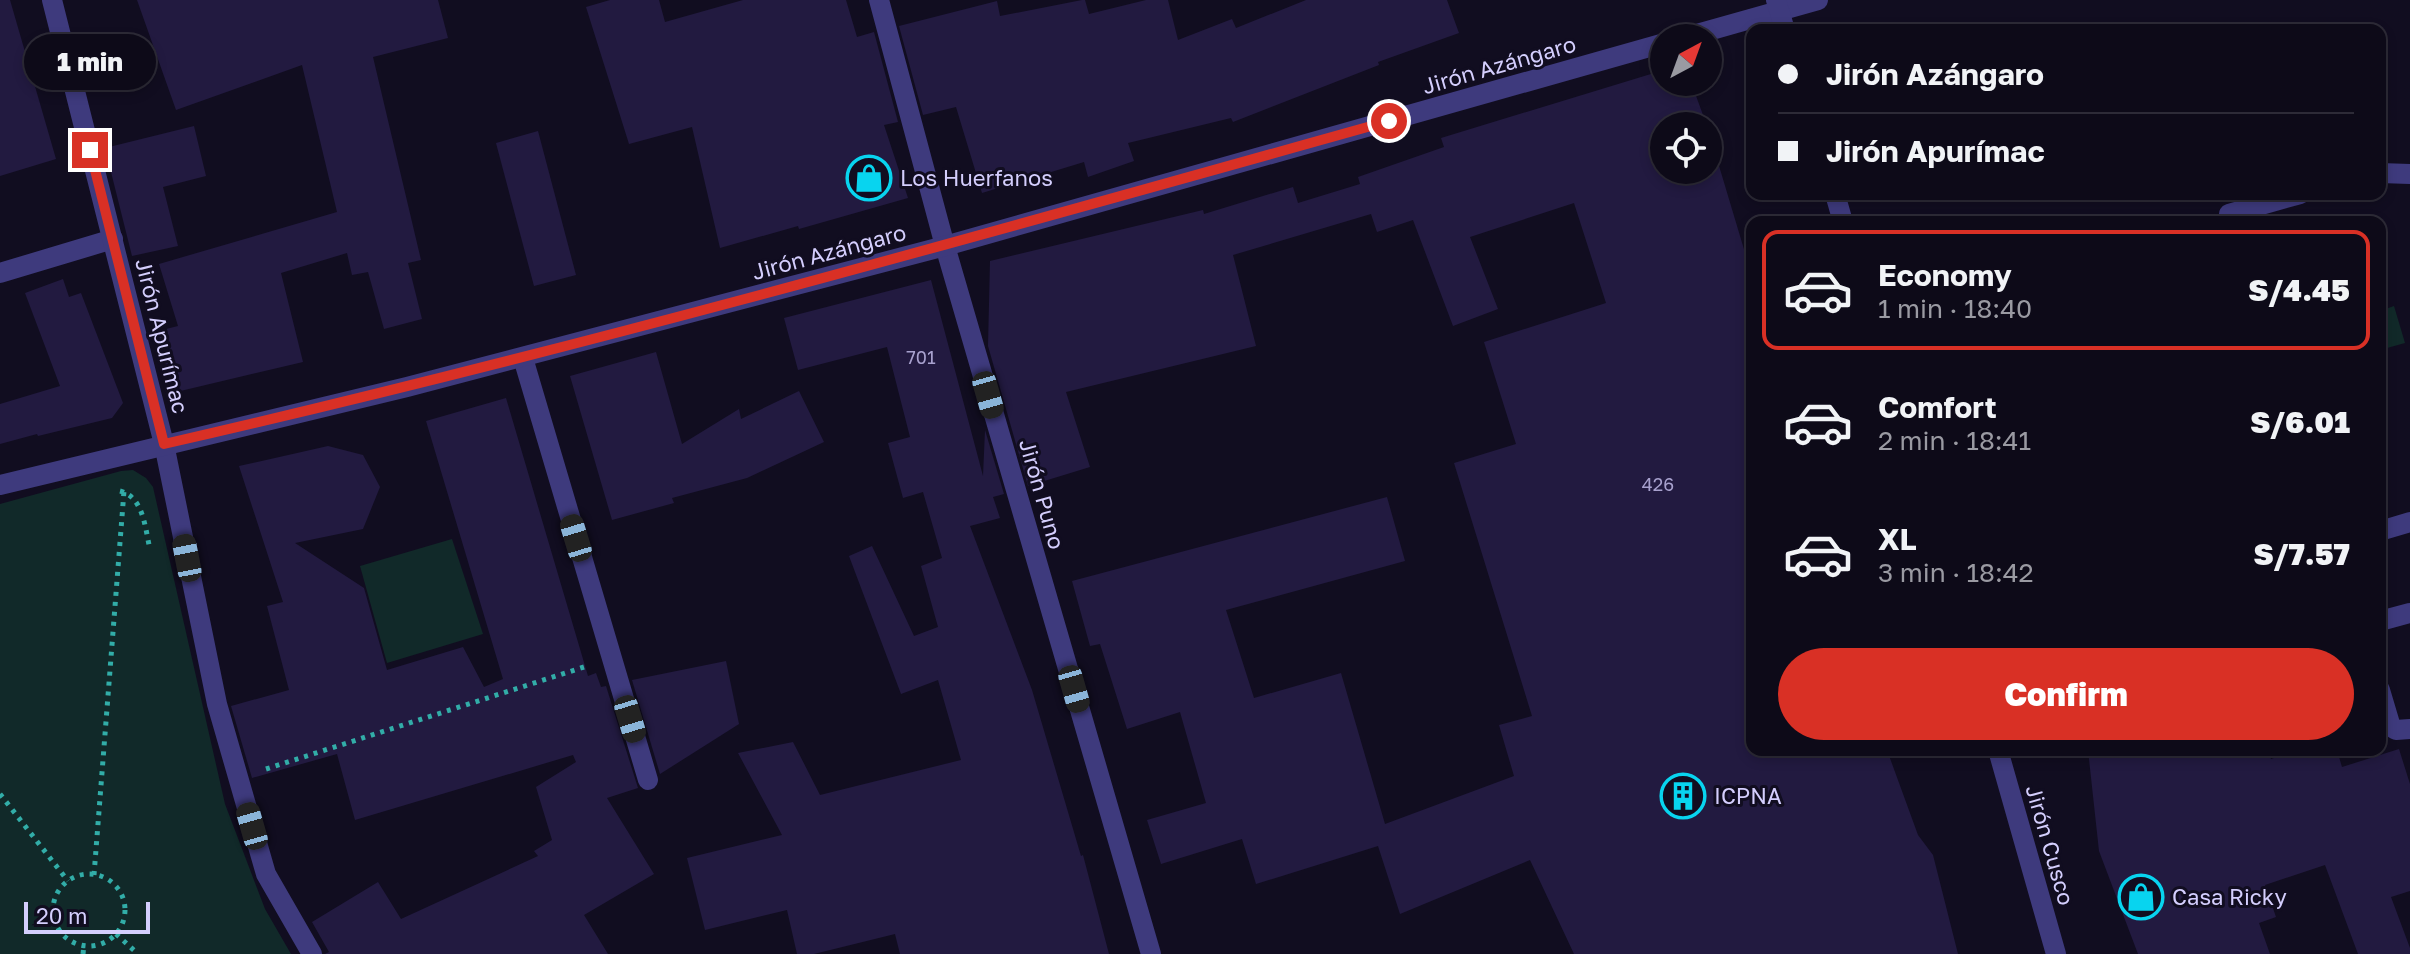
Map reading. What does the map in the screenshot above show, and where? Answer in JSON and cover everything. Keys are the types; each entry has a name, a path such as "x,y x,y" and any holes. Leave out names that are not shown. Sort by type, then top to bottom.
{"street":[{"name":"Jirón Apurímac","path":"52,0 164,444 217,704 266,874 312,954"},
{"name":"Jirón Puno","path":"879,0 945,246 1151,954"},
{"path":"1722,28 1780,14 1818,0"},
{"name":"Jirón Azángaro","path":"0,485 523,358 945,246 1650,47"},
{"path":"2386,173 2410,174"},
{"path":"2229,214 2279,200"},
{"path":"0,273 113,239"},
{"path":"523,358 648,780"},
{"path":"2386,529 2410,522"},
{"path":"2386,619 2410,613"},
{"path":"2386,710 2391,727 2396,730 2410,729"},
{"name":"Jirón Cusco","path":"2000,756 2056,954"}],"path":[{"path":"108,490 131,494 139,507 150,552"},
{"path":"94,875 124,491"},
{"path":"238,778 612,658"},
{"path":"0,794 68,881"},
{"path":"84,874 94,875 111,881 122,896 125,914 116,934 103,943 84,945 73,942 56,924 54,900 68,881 84,874"},
{"path":"116,934 138,954"},
{"path":"83,954 84,945"}],"green space":[{"path":"2394,306 2405,343 2386,348 2386,309"},
{"path":"133,470 153,487 225,804 265,909 291,954 0,954 0,504"},
{"path":"452,539 483,634 387,663 360,566"}],"building":[{"path":"0,0 10,0 56,159 0,176"},
{"path":"137,0 438,0 448,38 373,57 421,260 408,263 422,319 384,329 368,272 352,275 347,253 281,273 303,362 172,393 158,331 178,326 159,264 337,212 302,65 176,110"},
{"path":"610,0 659,0 665,22 743,0 846,0 857,37 874,32 898,122 884,125 908,198 720,248 692,127 629,144 586,7"},
{"path":"1085,0 1089,14 1146,0 1168,0 1178,40 1232,19 1236,28 1306,0 1447,0 1459,33 1378,62 1379,65 1233,122 1231,118 1128,143 1134,161 1088,177 1084,162 982,193 956,107 923,115 899,26 997,1 1000,16"},
{"path":"1650,74 1650,96 1696,96 1702,112 1650,112 1650,184 1722,184 1722,176 1746,256 1746,756 1889,756 1918,835 1933,855 1958,954 1574,954 1530,860 1400,914 1378,846 1256,884 1242,839 1161,864 1147,820 1206,803 1180,712 1127,729 1100,644 1090,646 1072,581 1387,497 1405,561 1226,610 1254,698 1341,673 1385,824 1514,776 1499,725 1532,716 1454,463 1516,444 1484,342 1606,303 1574,203 1470,237 1498,309 1453,326 1413,220 1377,232 1371,214 1233,255 1256,346 1066,392 1090,467 1028,486 988,346 990,261 1203,210 1204,214 1293,187 1298,203 1360,184 1358,177 1444,147 1441,138"},
{"path":"194,126 206,176 163,187 178,246 132,256 105,148"},
{"path":"538,131 576,275 534,286 496,143"},
{"path":"63,279 69,297 81,293 123,403 112,418 0,444 0,404 60,386 25,293"},
{"path":"931,280 983,476 985,430 1004,494 993,497 1000,518 970,526 1032,690 1083,855 1109,954 900,954 895,934 814,954 797,954 787,910 705,930 687,858 782,835 738,753 793,742 820,795 961,760 938,680 901,694 849,556 872,546 914,636 938,627 921,566 942,558 923,492 903,498 888,443 910,437 887,347 798,370 784,318"},
{"path":"656,352 682,444 739,409 741,419 799,391 824,442 747,478 672,498 674,503 612,520 570,376"},
{"path":"506,398 588,676 596,673 601,687 606,686 638,788 607,798 654,874 584,915 608,954 325,954 329,952 312,922 378,882 401,919 538,856 534,851 552,840 536,787 576,762 573,755 355,820 337,754 252,778 231,706 289,690 267,606 283,602 239,466 328,446 363,455 380,487 363,529 295,543 364,588 387,670 463,647 484,687 503,679 426,421"},
{"path":"726,661 739,724 660,774 632,680"},
{"path":"2399,749 2410,784 2410,891 2391,897 2410,954 2358,954 2325,865 2265,885 2276,917 2259,923 2270,954 2138,954 2099,851 2089,756 2270,756 2271,759 2280,756 2339,756 2342,767 2386,756 2386,753"}],"place":[{"name":"Los Huerfanos","path":"869,178"},
{"name":"ICPNA","path":"1683,796"},
{"name":"Casa Ricky","path":"2141,897"}],"route":[{"path":"90,150 164,444 553,350 945,246 1389,121"}]}
